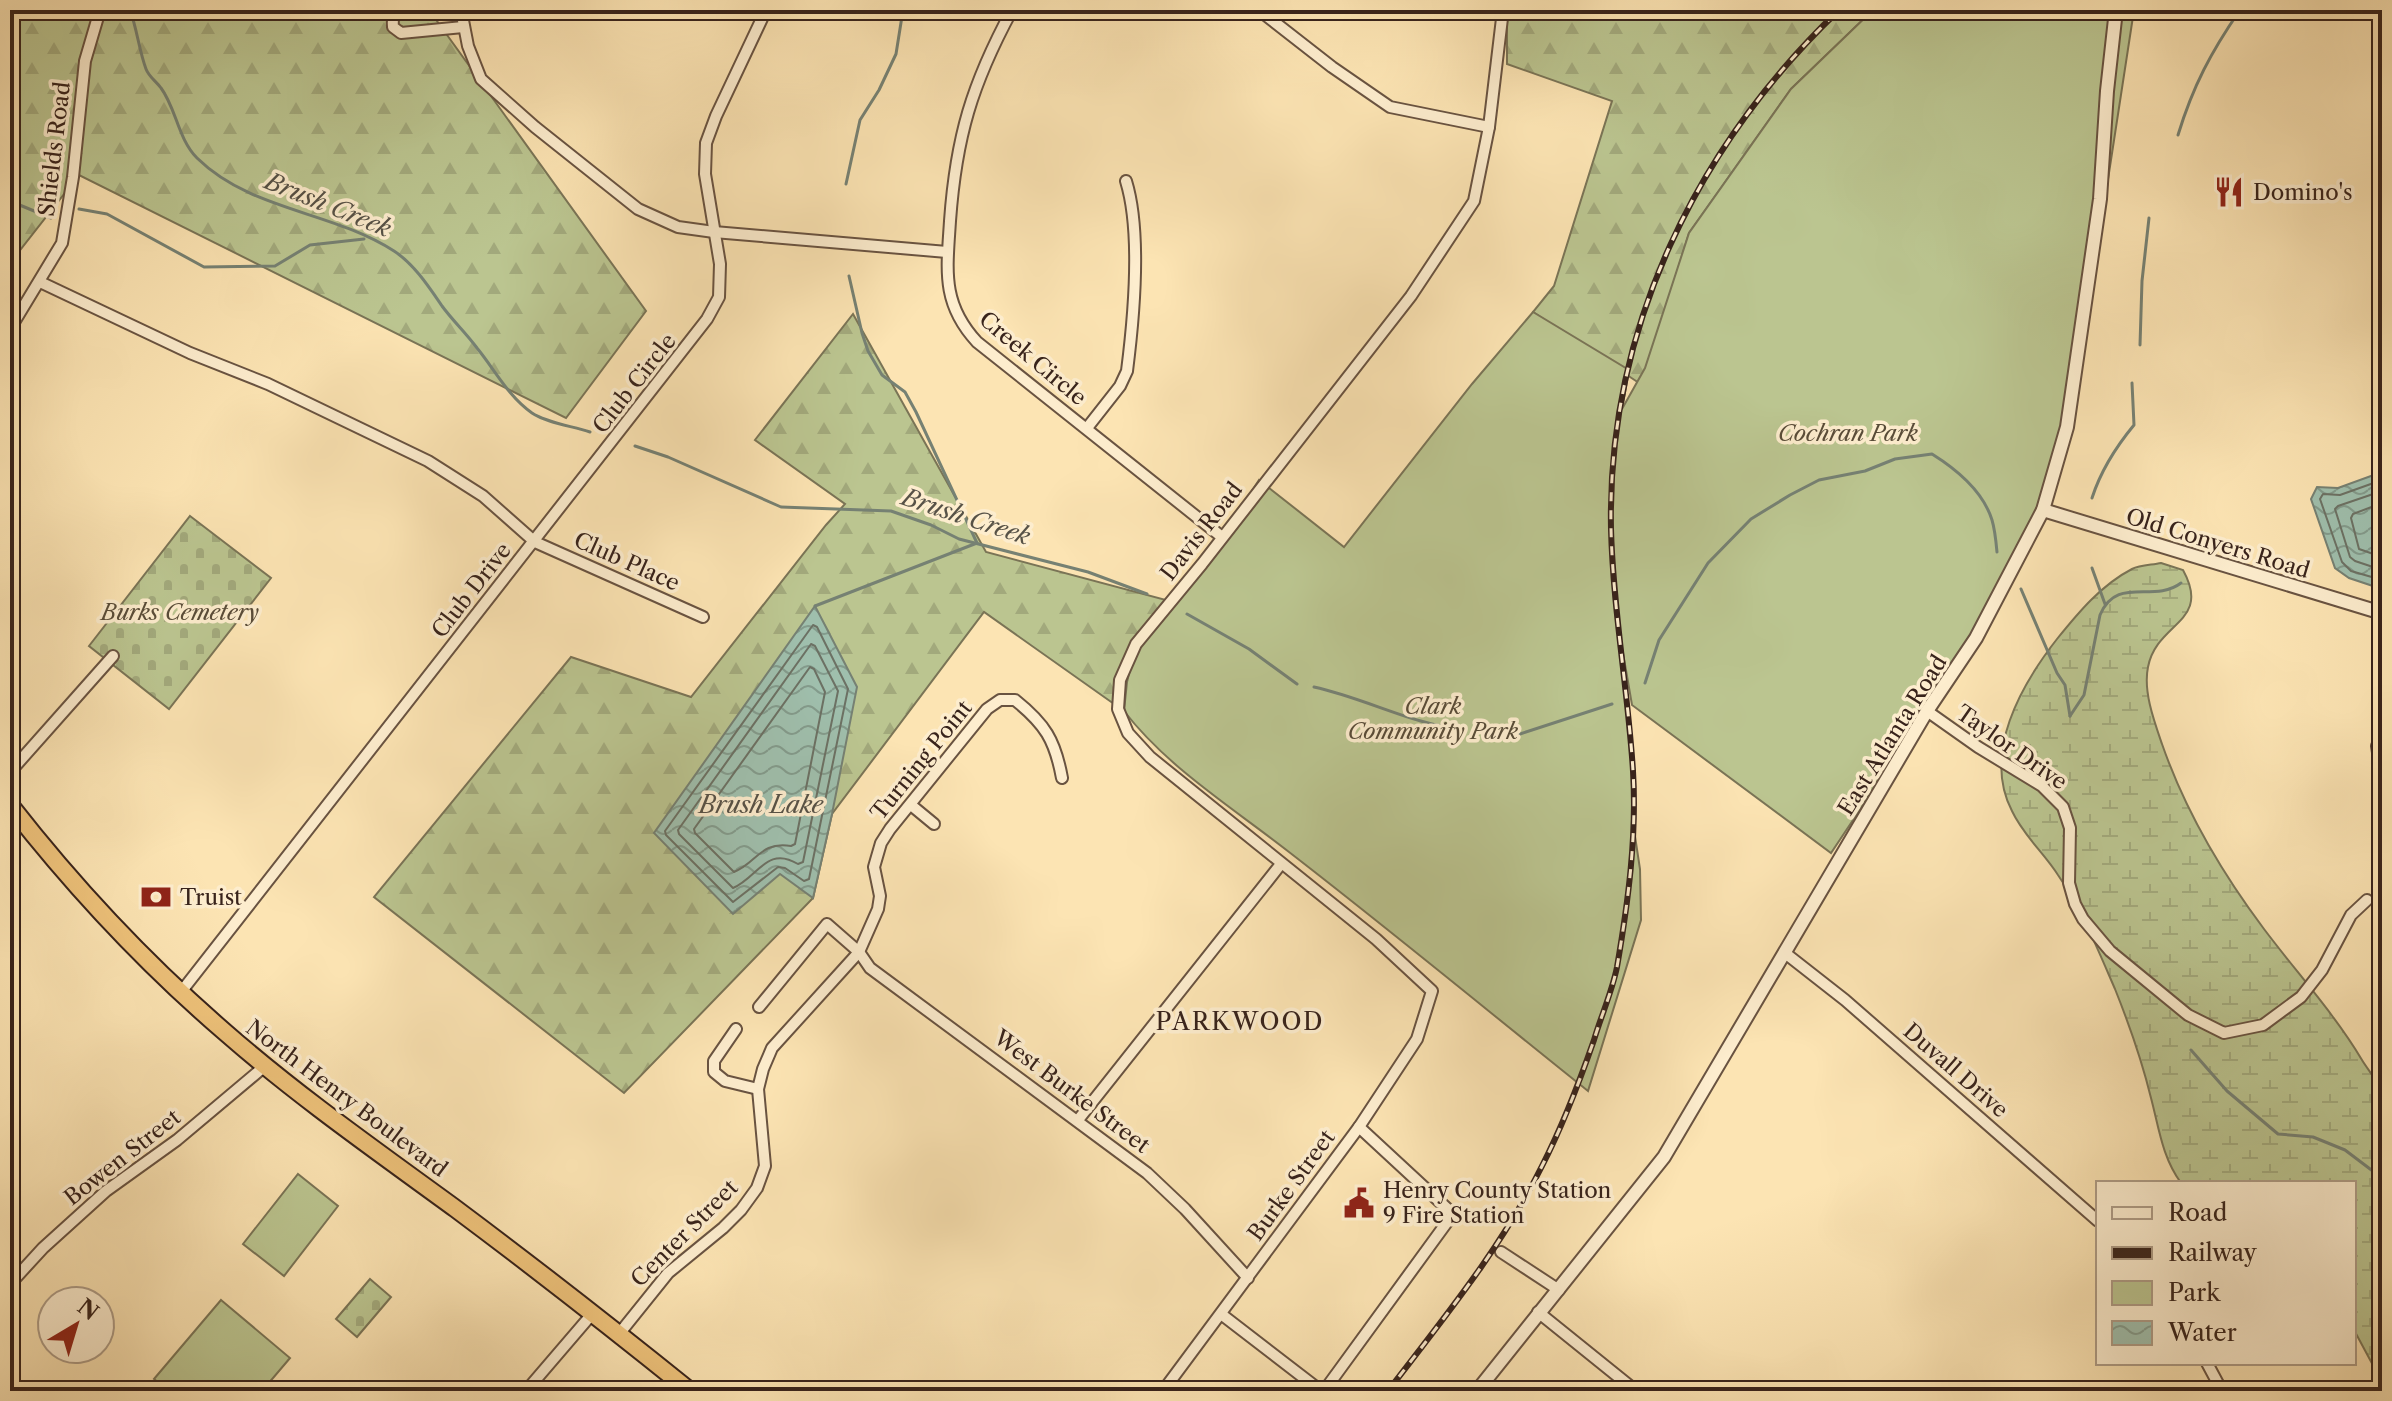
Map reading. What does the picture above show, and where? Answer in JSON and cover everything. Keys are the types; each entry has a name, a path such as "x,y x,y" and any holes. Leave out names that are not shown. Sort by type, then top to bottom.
{"highway":[{"name":"North Henry Boulevard","path":"10,805 105,916 181,992 265,1066 545,1276 690,1391"}],"street":[{"name":"Shields Road","path":"10,329 62,243 70,200 85,61 100,10"},
{"path":"403,10 393,19 393,27 401,33 463,27"},
{"path":"461,10 463,27 481,79 535,127 638,209 678,227 947,252"},
{"name":"Club Circle","path":"535,542 707,319 719,297 720,264 705,174 706,143 764,10"},
{"name":"Creek Circle","path":"1012,10 972,96 959,143 947,252 951,300 967,331 986,350 1222,537"},
{"path":"1259,10 1390,107 1489,127"},
{"name":"Davis Road","path":"1432,991 1376,939 1150,757 1128,733 1118,709 1120,680 1136,644 1411,296 1474,201 1489,127 1503,10"},
{"name":"East Atlanta Road","path":"1477,1391 1664,1157 1927,711 1976,638 2043,510 2067,427 2100,199 2116,10"},
{"path":"1087,428 1120,386 1127,371 1134,233 1133,204 1126,181"},
{"name":"Club Drive","path":"40,282 190,353 268,384 428,461 483,496 535,542 181,992"},
{"name":"Old Conyers Road","path":"2043,510 2382,613"},
{"name":"Club Place","path":"535,542 703,617"},
{"path":"10,772 113,656"},
{"name":"Turning Point","path":"859,952 878,909 880,896 875,857 890,829 978,720 1000,700 1015,700 1045,729 1057,750 1062,778"},
{"name":"Taylor Drive","path":"1927,711 2042,786 2063,807 2068,820 2069,883 2083,919 2110,951 2188,1015 2224,1033 2263,1025 2301,997 2322,970 2351,915 2367,900"},
{"path":"2382,737 2377,746 2382,779"},
{"path":"911,805 934,824"},
{"path":"1078,1120 1281,864"},
{"name":"West Burke Street","path":"759,1007 827,924 859,952 870,968 1078,1120 1156,1182 1248,1278"},
{"name":"Center Street","path":"619,1334 668,1273 723,1228 757,1188 765,1166 758,1089 766,1060 779,1038 859,952"},
{"name":"Duvall Drive","path":"1785,953 1845,1000 2096,1219"},
{"name":"Burke Street","path":"1163,1391 1359,1127 1417,1039 1432,991"},
{"path":"736,1029 714,1061 714,1072 725,1081 758,1089"},
{"name":"Bowen Street","path":"10,1284 43,1248 106,1191 177,1140 265,1066"},
{"path":"1221,1314 1322,1391 1453,1214 1359,1127"},
{"path":"1501,1252 1559,1290"},
{"path":"1538,1312 1636,1391"},
{"path":"526,1391 592,1314"},
{"path":"2208,1365 2222,1391"}],"green space":[{"path":"10,10 429,10 646,311 566,418 79,175 10,263"},
{"path":"1507,10 1873,10 1791,89 1689,233 1642,385 1533,312 1554,286 1612,101 1507,64"},
{"path":"1873,10 2134,10 2072,414 2049,512 1992,612 1831,853 1632,705 1618,624 1633,774 1633,823 1640,869 1641,920 1588,1091 1160,751 1124,711 1136,644 1222,537 1259,480 1344,547 1472,384 1533,312 1629,370 1622,409 1645,368 1689,233 1791,89"},
{"path":"853,314 986,552 1166,600 1131,645 1124,711 984,612 832,814 813,898 624,1093 374,897 571,657 691,697 845,504 755,440"},
{"name":"Burks Cemetery","path":"190,516 271,578 169,709 89,646"},
{"path":"2161,563 2183,570 2190,587 2191,601 2187,612 2153,652 2147,676 2153,716 2171,769 2193,817 2234,886 2340,1026 2381,1091 2384,1114 2382,1382 2356,1334 2356,1181 2180,1181 2165,1153 2135,1043 2096,945 2067,888 2017,820 2004,789 2001,766 2004,743 2019,698 2031,677 2057,639 2100,591 2135,568"},
{"path":"298,1174 338,1206 284,1276 243,1244"},
{"path":"370,1279 391,1297 357,1337 336,1319"},
{"path":"221,1300 290,1358 262,1391 168,1391 154,1379"}],"water":[{"path":"2382,472 2382,589 2349,578 2335,568 2311,499 2317,487 2338,488"},
{"name":"Brush Lake","path":"815,606 857,687 813,898 780,874 733,914 654,833"}],"waterway":[{"name":"Brush Creek","path":"130,10 146,69 166,96 185,142 197,158 218,176 242,189 345,227 394,251 421,276 523,406 545,419 590,432"},
{"path":"846,184 860,120 896,54 903,10"},
{"path":"2178,135 2204,70 2240,10"},
{"path":"10,201 51,218"},
{"path":"79,209 107,214 204,267 275,266 310,245 364,239"},
{"path":"2140,345 2142,281 2149,218"},
{"path":"849,276 868,351 882,375 905,392 977,543"},
{"path":"2092,498 2109,460 2134,425 2132,383"},
{"name":"Brush Creek","path":"635,446 668,457 781,507 891,511 959,539 1088,572 1147,594"},
{"name":"Brush Creek","path":"1645,683 1659,640 1708,563 1751,519 1819,480 1865,471 1895,459 1932,454 1959,474 1988,509 1997,552"},
{"path":"815,606 977,543"},
{"path":"2092,568 2105,604"},
{"path":"2070,716 2084,695 2100,615 2107,603 2126,593 2159,591 2181,583"},
{"name":"Brush Creek","path":"2021,589 2065,685 2070,716"},
{"name":"Brush Creek","path":"1187,614 1249,649 1297,684"},
{"name":"Brush Creek","path":"1314,687 1427,723 1465,730"},
{"name":"Brush Creek","path":"1487,731 1520,734 1612,704"},
{"name":"Brush Creek","path":"2191,1050 2227,1091 2278,1134 2313,1137 2345,1150 2382,1178"}],"railway":[{"path":"1388,1391 1471,1282 1526,1196 1570,1104 1615,976 1631,869 1634,795 1612,559 1614,455 1625,383 1644,313 1670,246 1703,182 1742,121 1788,63 1839,10"}],"place":[{"name":"Domino's","path":"2229,192"},
{"name":"Truist","path":"156,897"},
{"name":"Henry County Station 9 Fire Station","path":"1359,1203"}],"district":[{"name":"PARKWOOD","path":"1240,1022"}],"park label":[{"name":"Cochran Park","path":"1848,433"},
{"name":"Clark Community Park","path":"1433,718"}]}
